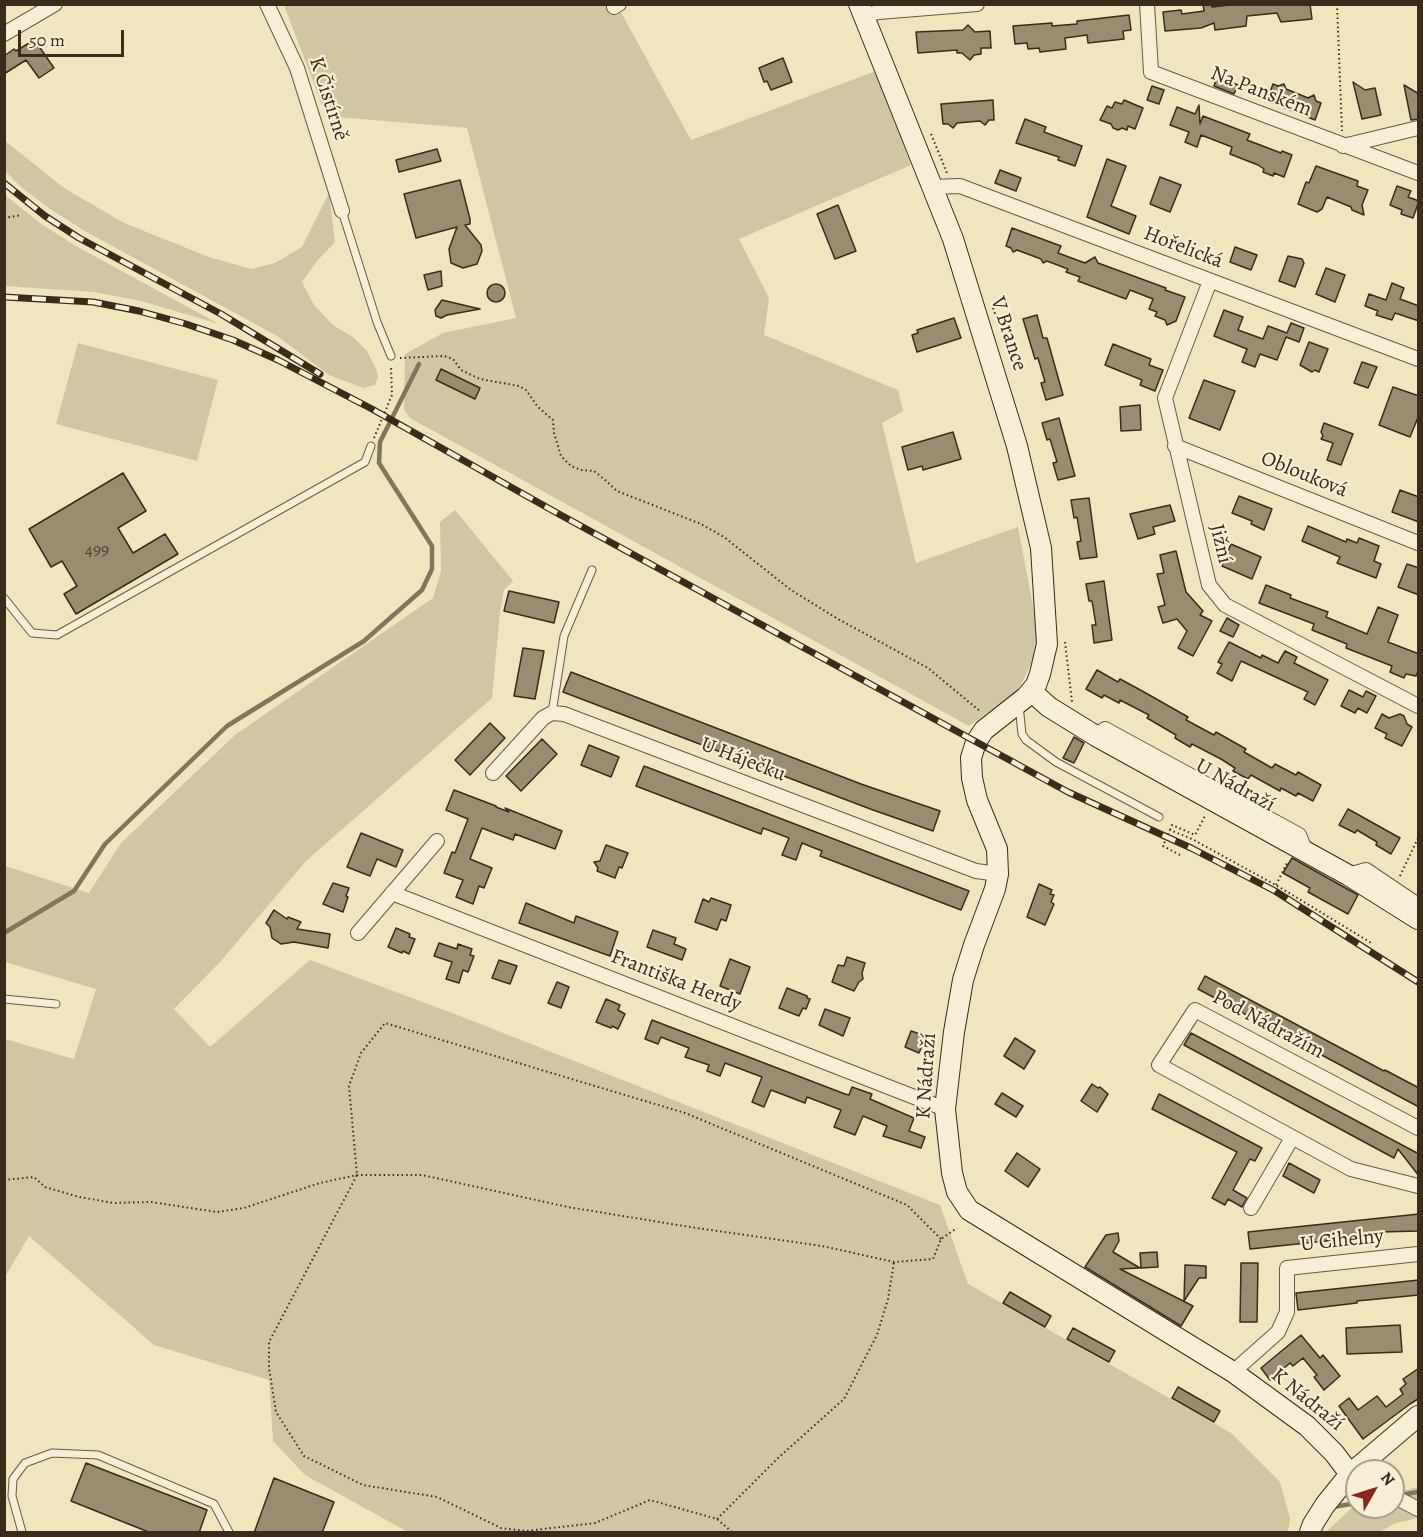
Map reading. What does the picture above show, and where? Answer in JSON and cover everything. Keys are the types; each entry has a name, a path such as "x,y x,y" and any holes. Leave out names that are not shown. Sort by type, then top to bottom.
{"main road":[{"name":"V Brance","path":"861,10 952,239 1017,446 1041,548 1047,644 1040,675 1025,697"},
{"name":"K Nádraží","path":"1025,697 992,722 976,742 971,758 970,767 977,800 996,849 998,874 963,980 954,1032 945,1109 952,1173 957,1192 969,1210 1233,1372 1307,1426 1345,1465"},
{"name":"U Nádraží","path":"1025,697 1049,706 1096,736 1348,875 1419,919"},
{"path":"1372,1459 1419,1416"},
{"path":"1310,1533 1325,1505 1345,1484"}],"street":[{"path":"4,34 55,4"},
{"name":"K Čistírně","path":"267,4 297,68 342,211"},
{"path":"861,10 879,12 977,4"},
{"name":"Na Panském","path":"1147,4 1151,72 1419,173"},
{"path":"1343,146 1419,128"},
{"name":"Hořelická","path":"932,187 960,186 1419,359"},
{"name":"Jižní","path":"1210,281 1165,398 1209,585 1225,605 1419,706"},
{"name":"Oblouková","path":"1175,446 1419,543"},
{"path":"493,773 543,718 552,713"},
{"name":"U Háječku","path":"552,713 564,714 976,871 998,874"},
{"path":"1096,736 1105,729 1299,835 1306,852"},
{"path":"358,933 437,841"},
{"path":"1348,875 1366,870 1419,905"},
{"name":"Františka Herdy","path":"392,893 945,1109"},
{"name":"Pod Nádražím","path":"1419,1128 1195,1010 1159,1065 1351,1169 1419,1186"},
{"path":"1251,1208 1292,1138"},
{"name":"U Cihelny","path":"1233,1372 1278,1332 1287,1312 1287,1268 1419,1254"},
{"path":"1405,1502 1419,1509"}],"lane":[{"path":"342,211 377,322 391,356"},
{"path":"4,598 32,633 57,635 365,462 371,446"},
{"path":"552,713 564,636 592,570"},
{"path":"1025,697 1022,734 1026,740 1056,762 1159,817"},
{"path":"4,999 56,1004"},
{"path":"22,1533 12,1496 13,1479 25,1463 52,1453 98,1455 214,1504 229,1533"}],"path":[{"path":"1337,4 1343,146"},
{"path":"4,218 21,215"},
{"path":"371,446 392,395 391,356"},
{"path":"399,358 444,356 453,359 461,370 480,379 519,386 526,390 538,407 554,420 554,433 561,456 571,466 594,471 617,491 701,525 724,537 791,590 838,619 928,668 992,722"},
{"path":"1180,855 1163,846 1172,825 1194,835 1214,802"},
{"path":"1170,830 1192,839 1276,885 1373,944"},
{"path":"1394,888 1419,838"},
{"path":"732,1533 717,1519 650,1500 595,1522 526,1532 501,1528 437,1497 363,1485 304,1456 276,1412 269,1368 269,1342 357,1175 349,1086 361,1053 386,1023 685,1113 908,1205 941,1239"},
{"path":"4,1179 34,1178 45,1187 79,1197 114,1203 151,1202 217,1212 244,1208 320,1183 357,1175 422,1175 568,1207 822,1246 894,1262 933,1259 941,1239 957,1228"},
{"path":"717,1519 777,1459 844,1399 877,1335 888,1299 894,1262"}],"shaded area":[{"path":"284,5 617,5 691,140 876,71 911,165 739,239 769,298 764,335 898,390 903,411 882,423 916,563 1018,527 1038,632 1032,662 1018,690 969,726 410,418 404,410 405,354 443,333 516,318 467,128 326,116"},
{"path":"4,140 64,188 124,223 209,257 251,269 275,263 302,247 329,193 335,242 302,282 314,305 333,325 353,337 367,351 377,371 378,377 375,385 363,388 329,375 277,336 83,230 50,209 22,188 5,171"},
{"path":"5,195 40,223 74,245 219,324 141,301 94,292 5,286"},
{"path":"78,343 218,380 197,461 56,424"},
{"path":"455,510 513,581 504,590 500,612 492,698 306,861 220,962 174,1009 210,1047 310,960 460,1016 940,1205 968,1284 1231,1433 1280,1482 1290,1519 1288,1532 408,1532 305,1475 273,1441 269,1380 154,1345 29,1236 5,1277 5,1039 74,1059 96,989 5,962 5,866 89,893 121,843 235,735 433,598 441,571 440,522"},
{"path":"1418,1487 1418,1518 1396,1523 1379,1532 1326,1532 1345,1514 1345,1519 1405,1519 1405,1490"}],"building":[{"path":"1203,4 1211,4 1212,7 1239,4 1310,4 1312,19 1281,22 1277,13 1247,16 1246,26 1215,30 1214,23 1201,28 1165,31 1163,12 1181,10 1182,14 1204,11"},
{"path":"1129,15 1131,30 1123,31 1124,39 1088,43 1087,35 1065,38 1066,49 1040,52 1039,48 1028,49 1027,43 1015,44 1013,26 1077,24 1077,21"},
{"path":"968,25 975,32 990,31 991,48 981,48 981,54 974,55 970,60 962,53 957,53 957,50 918,53 916,32 963,30"},
{"path":"36,42 54,68 39,78 26,60 4,74 4,56 14,49 16,51 29,43 31,46"},
{"path":"783,58 792,82 771,90 767,81 764,82 759,68"},
{"path":"1217,77 1238,85 1234,94 1214,86"},
{"path":"1353,82 1365,90 1375,88 1381,115 1362,119"},
{"path":"1273,84 1278,86 1284,84 1286,89 1308,98 1314,95 1316,101 1321,103 1315,120 1267,101"},
{"path":"1404,85 1419,94 1419,119 1411,120"},
{"path":"1152,86 1164,90 1159,104 1147,100"},
{"path":"993,100 994,120 989,120 985,125 980,121 957,123 953,128 948,124 943,124 941,104"},
{"path":"1124,100 1143,108 1135,129 1128,126 1127,130 1122,128 1118,130 1111,124 1100,120 1107,106 1112,108 1115,102 1122,104"},
{"path":"1199,105 1200,124 1203,116 1250,134 1247,140 1292,155 1284,177 1263,172 1264,169 1258,165 1230,154 1232,147 1201,135 1197,147 1185,142 1189,132 1170,125 1177,107 1195,114"},
{"path":"1025,119 1046,127 1044,132 1082,146 1075,166 1058,160 1059,157 1016,143"},
{"path":"437,149 441,161 399,172 396,160"},
{"path":"1107,159 1126,166 1111,206 1136,216 1129,234 1087,217"},
{"path":"1316,166 1358,181 1357,186 1368,190 1362,205 1364,215 1327,197 1322,209 1317,212 1298,204 1306,182 1309,183"},
{"path":"1000,170 1021,178 1016,191 995,183"},
{"path":"1160,177 1181,185 1170,212 1150,204"},
{"path":"460,180 470,219 470,224 465,225 481,245 482,251 477,264 463,268 451,263 449,249 457,227 416,238 404,194"},
{"path":"1397,186 1411,191 1408,197 1419,201 1413,218 1401,214 1402,210 1390,205"},
{"path":"838,205 856,251 835,259 817,214"},
{"path":"1012,228 1061,246 1058,253 1085,263 1095,257 1098,263 1185,297 1176,321 1167,325 1165,320 1155,316 1157,312 1149,309 1153,299 1130,290 1126,299 1078,281 1080,277 1066,272 1068,269 1047,261 1043,263 1041,259 1017,250 1013,252 1006,246"},
{"path":"1235,247 1257,255 1251,270 1230,262"},
{"path":"1288,256 1302,259 1304,263 1295,287 1279,281"},
{"path":"1326,268 1345,275 1335,302 1316,294"},
{"path":"441,271 442,286 428,290 424,275"},
{"path":"1392,283 1404,288 1400,299 1419,306 1419,321 1395,313 1392,320 1376,315 1378,311 1365,306 1369,294 1386,300"},
{"path":"496,284 504,289 505,293 500,301 496,302 488,297 487,293 492,285"},
{"path":"442,300 480,309 441,318 436,316 435,310"},
{"path":"1224,310 1243,317 1238,330 1263,339 1268,326 1287,333 1291,323 1304,328 1299,342 1286,337 1277,360 1260,354 1255,367 1242,362 1247,349 1214,336"},
{"path":"1037,315 1043,338 1047,338 1063,395 1046,400 1041,383 1045,382 1038,358 1035,359 1023,319"},
{"path":"954,318 961,338 917,352 912,335 918,333 917,330"},
{"path":"1309,342 1328,349 1319,372 1315,370 1312,372 1300,365"},
{"path":"1113,344 1151,359 1149,365 1163,370 1155,391 1140,385 1142,380 1105,365"},
{"path":"1362,362 1377,367 1368,388 1354,383"},
{"path":"441,369 480,388 475,399 436,380"},
{"path":"1204,380 1235,391 1220,430 1189,418"},
{"path":"1393,387 1419,396 1419,415 1410,437 1379,425"},
{"path":"1140,405 1141,430 1121,431 1120,407"},
{"path":"1059,418 1075,476 1058,480 1053,463 1057,462 1042,423"},
{"path":"1324,423 1353,434 1341,465 1327,460 1333,443 1321,439"},
{"path":"953,432 961,459 923,470 922,466 908,470 902,447"},
{"path":"123,473 146,511 118,528 133,553 165,534 178,554 76,614 64,594 77,586 62,561 51,567 29,529"},
{"path":"1400,490 1419,497 1419,522 1392,512"},
{"path":"1239,496 1272,509 1264,530 1251,524 1252,521 1232,513"},
{"path":"1089,498 1097,557 1080,559 1077,542 1081,541 1077,517 1074,518 1071,500"},
{"path":"1170,505 1175,521 1153,527 1155,534 1138,539 1130,514"},
{"path":"1308,526 1346,542 1347,539 1357,543 1359,538 1379,546 1374,561 1381,564 1376,578 1337,563 1340,557 1302,541"},
{"path":"1231,544 1261,557 1252,579 1222,566"},
{"path":"1176,551 1186,592 1203,611 1200,615 1212,621 1193,656 1178,648 1187,631 1177,619 1163,623 1158,607 1165,605 1157,574 1164,573 1160,555"},
{"path":"1407,564 1419,568 1419,595 1398,587"},
{"path":"1104,581 1112,640 1094,643 1092,625 1096,625 1092,601 1089,601 1086,584"},
{"path":"1266,585 1291,595 1290,598 1328,612 1326,617 1367,634 1378,607 1398,615 1388,642 1419,654 1419,669 1416,676 1406,674 1404,678 1390,672 1392,666 1346,648 1347,644 1312,630 1314,624 1259,603"},
{"path":"509,591 559,602 554,623 504,611"},
{"path":"1227,618 1239,625 1233,637 1220,631"},
{"path":"1229,642 1261,658 1262,655 1278,663 1285,651 1297,657 1294,663 1328,680 1315,705 1304,699 1308,692 1241,661 1232,681 1217,673 1222,664 1218,662"},
{"path":"523,648 544,651 535,699 514,696"},
{"path":"1097,670 1118,682 1120,679 1144,692 1188,717 1186,720 1214,735 1216,732 1246,749 1244,752 1272,768 1275,764 1296,775 1298,772 1321,785 1313,801 1298,793 1296,796 1281,788 1280,791 1251,775 1248,779 1233,771 1235,768 1221,759 1192,744 1190,747 1175,738 1176,735 1147,718 1149,715 1120,700 1119,703 1104,695 1102,698 1086,689"},
{"path":"571,672 861,784 940,811 933,831 563,692"},
{"path":"1349,690 1363,697 1366,691 1376,696 1367,713 1358,708 1355,713 1341,706"},
{"path":"1382,714 1389,718 1400,714 1412,727 1402,746 1385,738 1387,734 1375,728"},
{"path":"490,723 505,738 470,775 455,760"},
{"path":"1074,737 1084,743 1074,763 1063,758"},
{"path":"542,739 557,754 521,791 506,776"},
{"path":"589,745 619,757 611,777 581,765"},
{"path":"644,766 969,891 961,910 820,856 822,851 802,843 796,860 782,855 789,838 763,828 761,834 636,786"},
{"path":"454,790 562,831 555,849 515,834 513,840 482,828 470,859 492,868 484,888 479,886 473,904 456,897 463,880 444,873 452,852 455,853 468,819 446,810"},
{"path":"1348,809 1400,838 1391,854 1357,830 1355,833 1339,825"},
{"path":"361,833 403,850 396,867 377,859 370,876 347,867"},
{"path":"606,845 628,853 615,878 597,871 598,868 594,862 600,861"},
{"path":"1292,858 1358,895 1348,914 1308,892 1310,888 1283,873"},
{"path":"333,883 349,888 343,912 323,904"},
{"path":"1039,884 1052,890 1050,894 1054,895 1051,902 1054,904 1045,925 1027,917"},
{"path":"711,898 731,905 726,921 721,919 717,930 695,922 703,899 709,902"},
{"path":"526,903 574,923 576,916 618,932 610,956 519,923"},
{"path":"274,910 287,919 288,917 301,922 297,929 330,934 328,948 294,942 281,944 272,938 270,927 266,923"},
{"path":"396,928 410,934 409,937 415,939 409,954 388,947"},
{"path":"653,930 676,938 674,944 686,949 682,960 647,947"},
{"path":"439,943 457,949 458,944 472,949 470,955 474,956 468,972 463,970 459,983 446,979 452,962 434,956"},
{"path":"847,957 865,963 863,979 854,991 832,982 838,965 844,966"},
{"path":"730,959 750,967 740,994 720,986"},
{"path":"499,960 517,966 510,984 492,978"},
{"path":"1205,976 1419,1088 1419,1107 1198,989"},
{"path":"557,982 569,987 561,1008 548,1003"},
{"path":"787,988 810,999 806,1009 803,1008 799,1016 779,1008"},
{"path":"606,999 620,1005 618,1010 625,1014 618,1029 596,1022"},
{"path":"825,1009 850,1018 843,1036 819,1025"},
{"path":"652,1020 845,1094 849,1095 852,1087 872,1094 870,1099 914,1118 909,1131 925,1137 921,1148 883,1136 887,1126 863,1116 855,1135 834,1127 841,1110 807,1097 805,1103 771,1090 764,1107 752,1102 762,1077 725,1063 720,1076 707,1071 709,1065 685,1057 689,1048 661,1037 658,1044 645,1039"},
{"path":"911,1031 926,1036 919,1053 905,1047"},
{"path":"1191,1033 1419,1154 1419,1176 1398,1149 1394,1158 1184,1045"},
{"path":"1015,1038 1035,1051 1024,1069 1004,1056"},
{"path":"1092,1084 1108,1094 1097,1112 1081,1101"},
{"path":"1002,1093 1023,1106 1016,1117 995,1104"},
{"path":"1159,1094 1262,1148 1255,1161 1250,1159 1233,1190 1247,1198 1242,1207 1228,1199 1225,1205 1212,1198 1237,1152 1152,1109"},
{"path":"1017,1153 1040,1169 1028,1187 1005,1171"},
{"path":"1289,1163 1320,1180 1314,1193 1283,1176"},
{"path":"1419,1214 1419,1231 1381,1232 1382,1235 1250,1249 1248,1232"},
{"path":"1118,1233 1119,1241 1113,1252 1140,1268 1120,1269 1193,1306 1181,1326 1085,1267 1106,1235"},
{"path":"1157,1252 1158,1267 1141,1268 1140,1253"},
{"path":"1241,1263 1258,1263 1257,1322 1240,1322"},
{"path":"1185,1265 1206,1266 1206,1278 1199,1278 1184,1301"},
{"path":"1419,1280 1419,1295 1298,1310 1296,1293"},
{"path":"1010,1292 1051,1316 1045,1327 1003,1303"},
{"path":"1400,1325 1402,1352 1347,1354 1346,1328"},
{"path":"1073,1328 1115,1351 1109,1362 1067,1339"},
{"path":"1301,1335 1320,1358 1323,1355 1340,1376 1324,1390 1314,1377 1317,1375 1303,1358 1293,1366 1290,1363 1270,1380 1261,1368"},
{"path":"1419,1368 1419,1400 1410,1404 1363,1439 1339,1406 1349,1398 1358,1410 1377,1396 1386,1407 1403,1394 1400,1389 1406,1384 1403,1379"},
{"path":"1178,1387 1220,1411 1214,1422 1172,1398"},
{"path":"86,1463 207,1510 199,1533 151,1533 71,1501"},
{"path":"274,1478 334,1502 322,1533 254,1533"}],"waterway":[{"path":"4,933 74,891 105,844 227,726 364,641 422,590 432,569 432,546 379,463 380,442 419,364"},
{"path":"1405,1494 1418,1492"},
{"path":"1331,1510 1333,1507 1345,1505"}],"railway":[{"path":"4,183 45,216 79,238 221,314 320,374"},
{"path":"4,297 93,302 139,311 233,340 278,360 372,409 557,513 1068,792 1191,848 1275,891 1418,982"}]}
